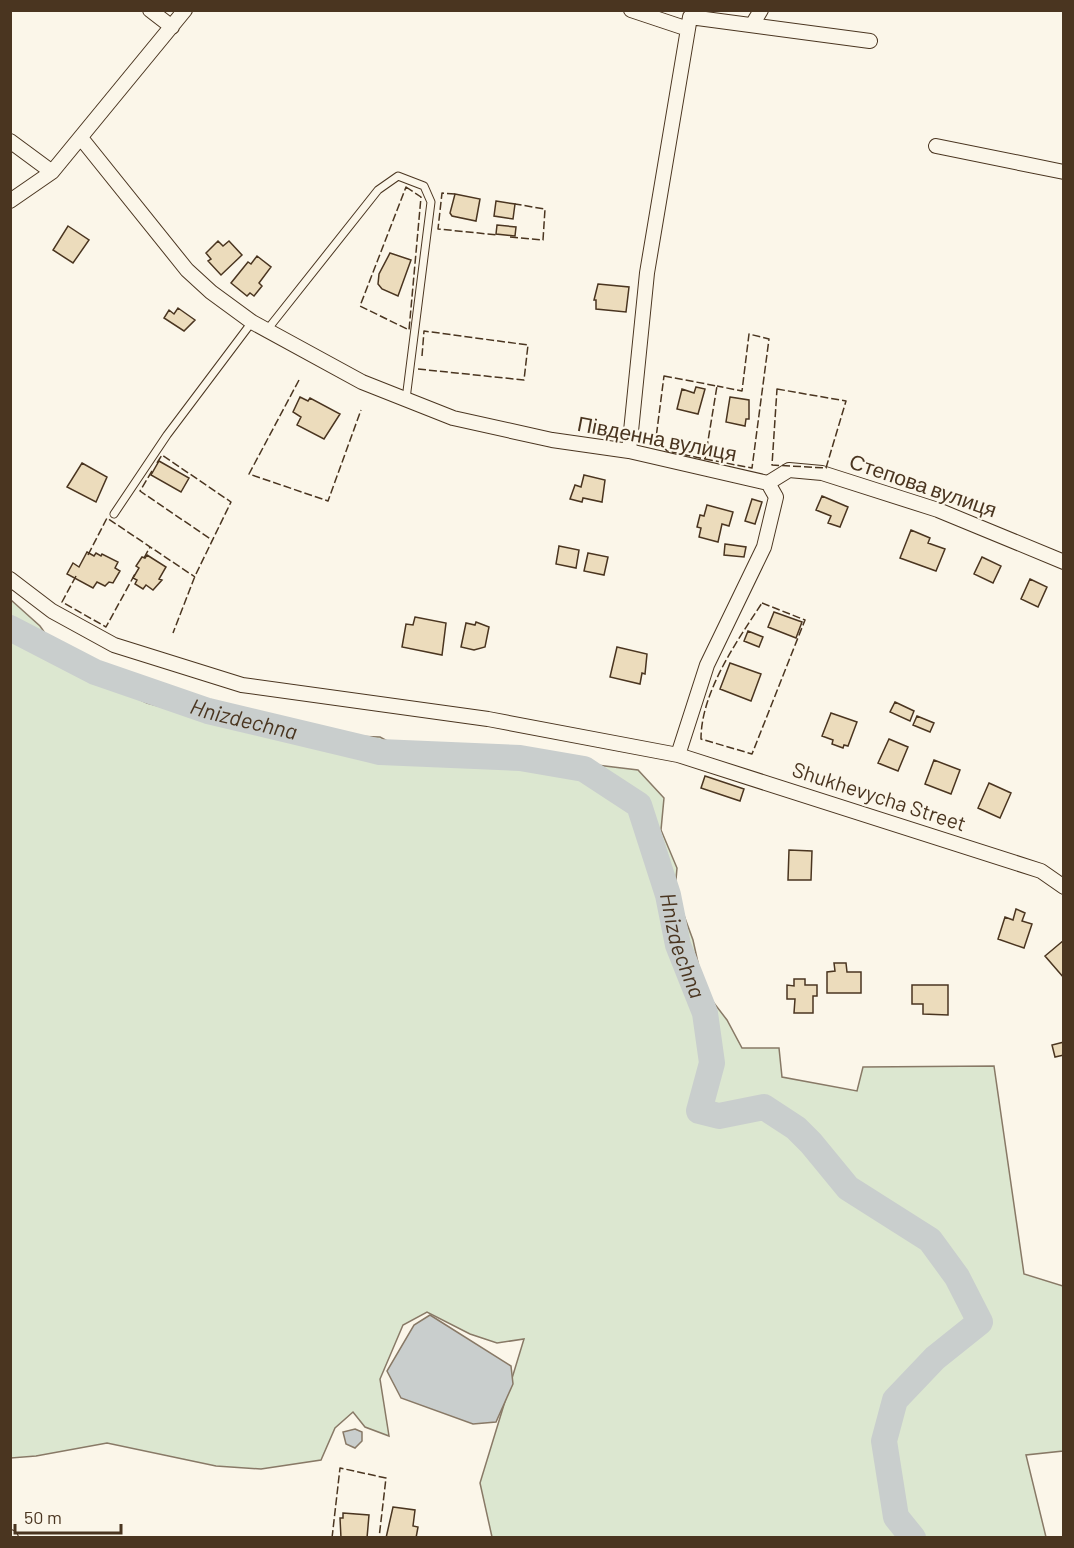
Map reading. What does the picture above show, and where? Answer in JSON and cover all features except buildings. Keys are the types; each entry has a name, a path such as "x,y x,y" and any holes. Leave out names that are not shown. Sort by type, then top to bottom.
{"street":[{"path":"150,10 172,27"},
{"path":"10,201 52,172 185,10"},
{"path":"632,10 688,29"},
{"path":"752,25 761,10"},
{"path":"629,451 647,273 690,17 870,41"},
{"name":"Південна вулиця","path":"81,138 187,270 252,322 363,382 453,418 552,440 629,451 768,483"},
{"path":"10,141 52,172"},
{"path":"936,146 1064,172"},
{"name":"Степова вулиця","path":"768,483 789,470 822,473 938,510 1064,562"},
{"path":"678,755 707,665 764,547 776,497 768,483"},
{"name":"Shukhevycha Street","path":"10,579 52,611 114,645 242,685 488,719 678,755 1041,871 1064,887"}],"lane":[{"path":"267,330 378,190 398,176 424,186 431,202 406,399"},
{"path":"114,514 167,435 252,322"}],"green space":[{"path":"11,600 40,626 68,666 147,703 268,736 310,742 349,736 380,737 417,757 451,756 469,748 510,768 547,759 638,770 664,798 661,830 677,868 675,891 693,940 704,990 727,1020 742,1048 779,1048 782,1077 857,1091 863,1067 994,1066 1024,1274 1063,1286 1063,1451 1026,1455 1046,1537 492,1537 480,1483 524,1339 497,1343 470,1334 427,1312 403,1325 380,1379 389,1436 365,1427 353,1412 335,1428 321,1460 261,1469 216,1466 107,1443 36,1456 11,1458"}],"shaded area":[{"path":"430,1315 511,1366 513,1384 496,1422 473,1424 401,1398 387,1371 414,1325"},
{"path":"355,1429 362,1432 362,1441 355,1448 346,1444 343,1432"}],"waterway":[{"name":"Hnizdechna","path":"10,628 95,672 208,711 380,752 520,758 584,769 639,805 668,895 678,945 705,1013 712,1063 699,1111 719,1116 764,1107 796,1128 848,1188 930,1240 957,1277 980,1322 935,1358 895,1400 884,1441 896,1517 913,1538"}],"fence":[{"path":"406,187 421,197 409,330 360,306 406,187"},
{"path":"455,194 442,193 438,229 498,235"},
{"path":"510,237 543,240 545,209 515,204"},
{"path":"418,369 524,380 528,345 424,331 422,356"},
{"path":"705,459 752,468 769,339 749,334 742,391 717,386"},
{"path":"664,376 717,386 705,459 667,451 656,438 664,376"},
{"path":"299,380 249,474 328,501 361,410"},
{"path":"777,389 846,401 826,468 772,465 777,389"},
{"path":"157,463 162,455 231,502 195,576 173,633"},
{"path":"152,471 140,491 212,540"},
{"path":"88,555 107,518 195,577"},
{"path":"144,558 150,547"},
{"path":"76,576 62,602 106,627 135,574"},
{"path":"762,603 805,620 752,754 701,739 707,703 714,685 732,650 762,603"},
{"path":"332,1538 340,1468 386,1478 379,1538"}]}
